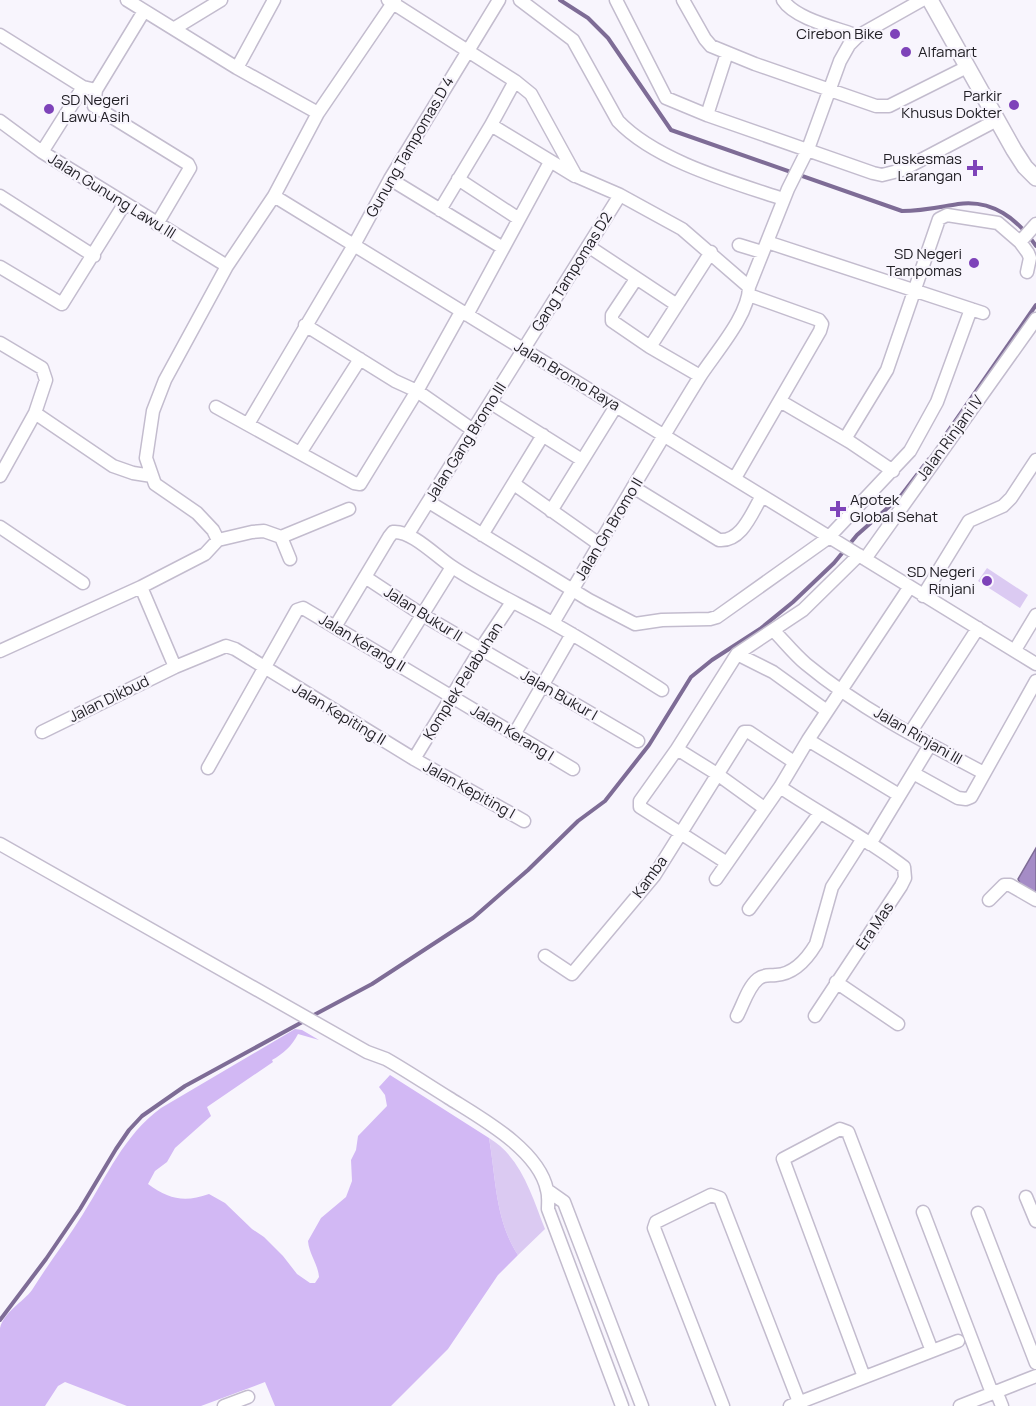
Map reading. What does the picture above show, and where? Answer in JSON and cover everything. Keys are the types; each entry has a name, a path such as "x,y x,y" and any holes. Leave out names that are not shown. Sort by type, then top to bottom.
{"street":[{"path":"127,0 237,68 318,113"},
{"path":"175,28 220,0"},
{"path":"237,68 274,0"},
{"name":"Gunung Tampomas.D 4","path":"248,424 354,245 390,178 499,0"},
{"path":"520,0 573,40 618,121 626,130 660,152 721,178 783,199"},
{"path":"616,0 666,98 882,175 902,170 997,120"},
{"path":"683,0 711,46 882,107 967,67"},
{"path":"783,0 797,13 858,36 922,0"},
{"path":"930,0 997,120 1025,167 1036,178"},
{"path":"218,540 213,530 202,518 155,483 146,458 153,411 165,380 227,266 274,196 318,113 392,1 515,81 531,94 576,176"},
{"path":"94,106 96,90 144,11"},
{"path":"0,35 80,92 94,106 190,166 157,224"},
{"name":"Jalan Gn Bromo II","path":"553,623 575,591 599,544 700,376 741,314 783,199 808,149 844,54 858,36"},
{"path":"707,114 727,53"},
{"path":"440,210 515,81"},
{"path":"80,92 96,90"},
{"path":"42,152 80,92"},
{"name":"Jalan Gunung Lawu III","path":"0,122 42,152 227,266"},
{"path":"491,125 550,162 620,195 682,229 711,252 749,291 819,320 822,324 735,478"},
{"path":"216,407 354,483 360,484 503,248 550,162"},
{"path":"390,178 503,248"},
{"path":"458,179 519,219"},
{"name":"Gang Tampomas D2","path":"524,350 620,195"},
{"path":"0,196 94,256"},
{"name":"Jalan Bromo Raya","path":"274,196 1036,664"},
{"path":"0,267 60,304 64,303 126,203"},
{"path":"845,439 887,370 939,219 947,215 996,222 1022,240 1030,258 1027,272"},
{"path":"1022,240 1035,225"},
{"path":"429,502 482,536 635,624 717,617 831,540 910,451 938,402 977,311 764,247 739,245"},
{"path":"588,246 677,305"},
{"path":"650,347 711,252"},
{"path":"636,279 611,319 650,347 700,376"},
{"name":"Jalan Rinjani IV","path":"737,654 803,610 859,555 1036,319"},
{"path":"305,326 395,381 417,391 473,430"},
{"path":"0,343 42,368 46,380 35,412 0,476"},
{"name":"Jalan Gang Bromo III","path":"408,534 524,350"},
{"path":"300,453 360,359"},
{"path":"780,401 845,439 893,471"},
{"path":"491,403 582,460"},
{"path":"552,511 616,406"},
{"path":"35,412 113,466 133,473 152,476"},
{"path":"482,536 543,435"},
{"path":"923,596 969,521 1003,506 1011,498 1036,460"},
{"path":"514,484 599,544"},
{"path":"633,487 719,540 725,540 740,532 762,496"},
{"path":"0,651 141,587 205,554 218,540 264,531 281,537 349,509"},
{"path":"0,527 83,583"},
{"path":"335,627 393,532 400,531 408,534 452,567 572,634 662,690"},
{"path":"281,537 290,559"},
{"path":"393,662 452,567"},
{"name":"Jalan Bukur II","path":"365,577 480,650"},
{"path":"141,587 175,667"},
{"path":"716,879 780,787 808,740 909,588"},
{"name":"Komplek Pelabuhan","path":"414,759 512,602"},
{"name":"Jalan Kerang II","path":"264,668 300,608 452,697"},
{"path":"1015,650 1036,615"},
{"path":"910,733 978,628"},
{"name":"Jalan Rinjani III","path":"773,630 804,663 841,690 930,745 984,773"},
{"path":"515,733 572,634"},
{"name":"Jalan Dikbud","path":"42,732 175,667 226,646 264,668"},
{"name":"Jalan Bukur I","path":"480,650 638,741"},
{"path":"727,863 640,807 639,804 737,654 773,672 828,711"},
{"path":"208,768 264,668"},
{"name":"Jalan Kepiting II","path":"264,668 414,759"},
{"path":"913,772 958,798 971,797 1036,681"},
{"name":"Jalan Kerang I","path":"452,697 573,769"},
{"name":"Kamba","path":"545,956 572,974 654,876 744,732 747,731 794,762"},
{"path":"808,740 899,795"},
{"path":"737,1017 754,983 759,978 787,973 800,965 810,953 816,944 831,887 899,795 930,745"},
{"path":"677,749 764,808"},
{"name":"Jalan Kepiting I","path":"414,759 524,821"},
{"path":"780,787 866,842"},
{"path":"749,909 819,814"},
{"name":"Era Mas","path":"815,1016 905,878 904,867 866,842"},
{"path":"0,844 294,1009 366,1052 400,1067 491,1125 526,1153 543,1178 548,1190 548,1209 622,1406"},
{"path":"989,900 1004,885 1010,885 1036,900"},
{"path":"836,982 898,1024"},
{"path":"864,1377 783,1162 784,1156 840,1129 848,1132 932,1351"},
{"path":"548,1190 564,1202 642,1406"},
{"path":"723,1406 654,1228 656,1222 711,1195 720,1198 794,1404 958,1341"},
{"path":"1026,1197 1036,1221"},
{"path":"923,1212 994,1393 1002,1406"},
{"path":"978,1213 1036,1363"},
{"path":"960,1406 1036,1376"},
{"path":"224,1406 249,1397"}],"shaded area":[{"path":"987,568 1028,595 1020,608 978,581"},
{"path":"1036,848 1036,895 1021,885 1018,879"},
{"path":"295,1029 302,1030 319,1040 298,1034 287,1049 272,1060 273,1062 207,1107 211,1116 175,1148 167,1162 155,1171 148,1184 177,1198 200,1197 209,1194 225,1203 252,1229 264,1237 297,1274 310,1283 315,1283 319,1277 308,1241 321,1218 346,1197 352,1181 351,1160 356,1150 358,1136 387,1106 385,1095 379,1087 390,1075 489,1138 501,1213 510,1242 518,1255 498,1275 448,1349 391,1406 275,1406 265,1382 201,1406 127,1406 65,1382 58,1386 45,1406 0,1406 0,1328 2,1322 32,1290 77,1224 126,1143 161,1108"},
{"path":"489,1138 500,1146 517,1166 545,1229 518,1255 510,1242 501,1213"}],"waterway":[{"path":"560,0 588,18 608,38 671,130 902,211 970,203 993,208 1021,227 1036,246"},
{"path":"940,443 1036,305"},
{"path":"312,1016 372,984 473,918 528,870 578,821 605,801 649,745 691,677 712,660 760,629 793,602 834,563 857,535 900,497 929,459"},
{"path":"0,1320 46,1259 80,1209 116,1149 142,1116 185,1086 306,1020"}],"place":[{"name":"Cirebon Bike","path":"895,34"},
{"name":"Alfamart","path":"906,52"},
{"name":"Parkir Khusus Dokter","path":"1014,105"},
{"name":"SD Negeri Lawu Asih","path":"49,109"},
{"name":"Puskesmas Larangan","path":"975,168"},
{"name":"SD Negeri Tampomas","path":"974,263"},
{"name":"Apotek Global Sehat","path":"838,509"},
{"name":"SD Negeri Rinjani","path":"987,581"}]}
